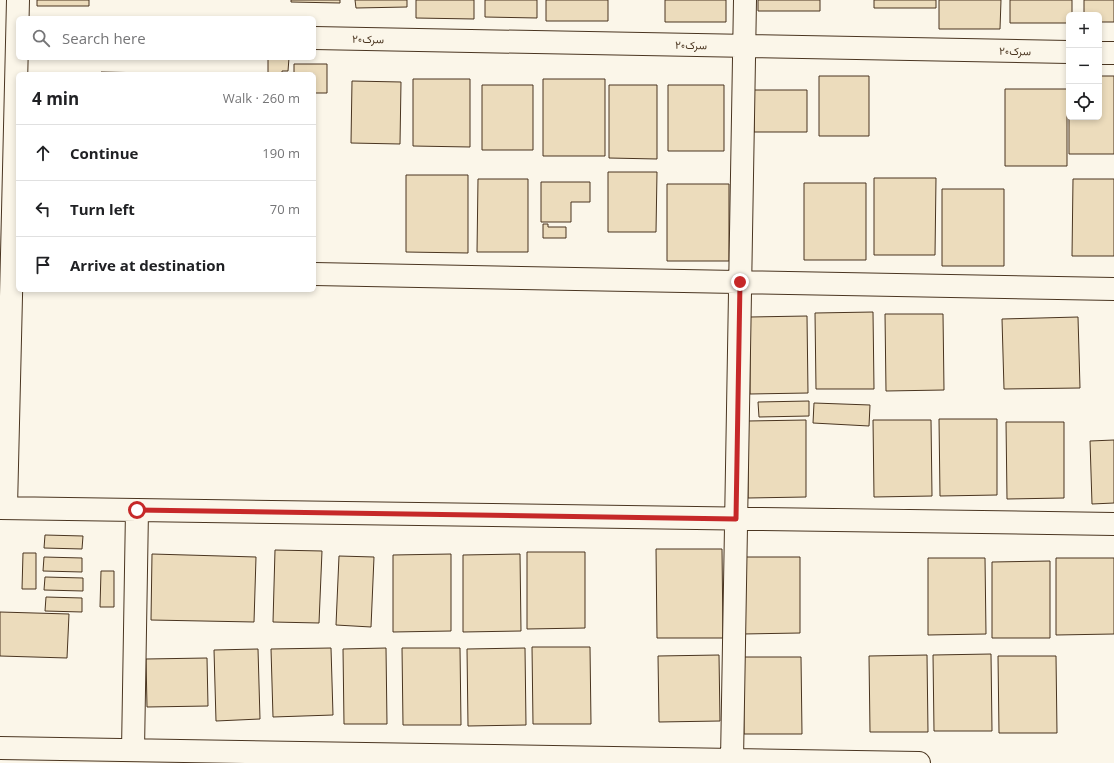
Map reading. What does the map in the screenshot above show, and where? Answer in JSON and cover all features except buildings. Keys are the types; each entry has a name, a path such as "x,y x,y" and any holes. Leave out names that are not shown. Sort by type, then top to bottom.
{"street":[{"path":"18,0 12,32 10,268 3,508 1114,524"},
{"path":"732,760 745,0"},
{"name":"سرک۲۰","path":"316,38 1066,52"},
{"path":"1102,53 1114,53"},
{"path":"316,274 1114,289"},
{"path":"133,750 137,510"},
{"path":"0,748 52,756 133,750 205,757 679,761 732,760 918,763"}],"route":[{"path":"137,510 736,519 740,282"}]}
